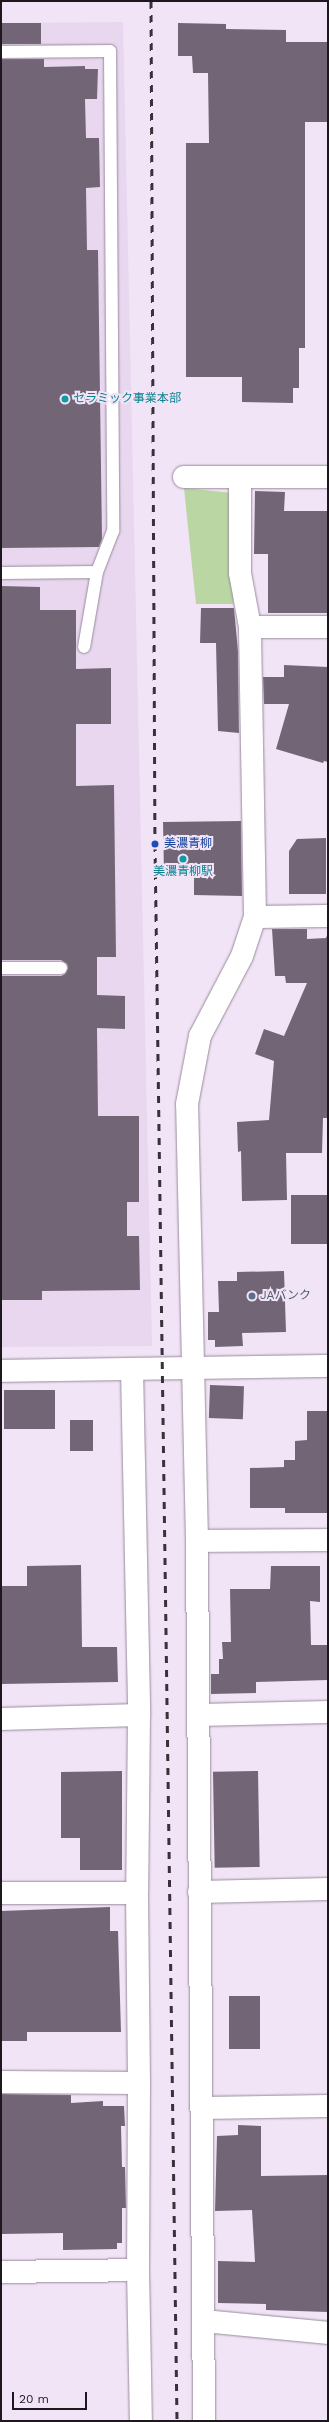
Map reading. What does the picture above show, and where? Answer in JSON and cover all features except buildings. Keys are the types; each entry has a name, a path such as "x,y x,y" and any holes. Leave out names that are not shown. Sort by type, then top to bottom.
{"street":[{"path":"184,477 328,477"},
{"path":"204,2421 203,2108 199,1892 197,1541 187,1104 200,1036 242,956 255,917 250,627 240,573 240,477"},
{"path":"250,627 328,627"},
{"path":"255,917 328,916"},
{"path":"1,1371 328,1366"},
{"path":"132,1369 139,1715 137,1893 139,2083 138,2270 141,2421"},
{"path":"197,1541 328,1540"},
{"path":"198,1715 328,1712"},
{"path":"1,1719 139,1715"},
{"path":"199,1892 328,1889"},
{"path":"1,1892 137,1893"},
{"path":"1,2082 139,2083"},
{"path":"203,2108 328,2106"},
{"path":"1,2272 138,2270"},
{"path":"204,2321 328,2333"}],"lane":[{"path":"1,52 110,51 113,531 97,572 84,646"},
{"path":"1,573 97,572"},
{"path":"1,968 61,968"}],"shaded area":[{"path":"123,22 152,1346 1,1347 1,23"}],"green space":[{"path":"184,488 233,493 233,604 196,604"}],"railway":[{"path":"151,1 155,844 177,2421"}],"place":[{"name":"セラミック事業本部","path":"65,399"},
{"name":"美濃青柳","path":"155,844"},
{"name":"美濃青柳駅","path":"183,859"},
{"name":"JAバンク","path":"252,1296"}]}
